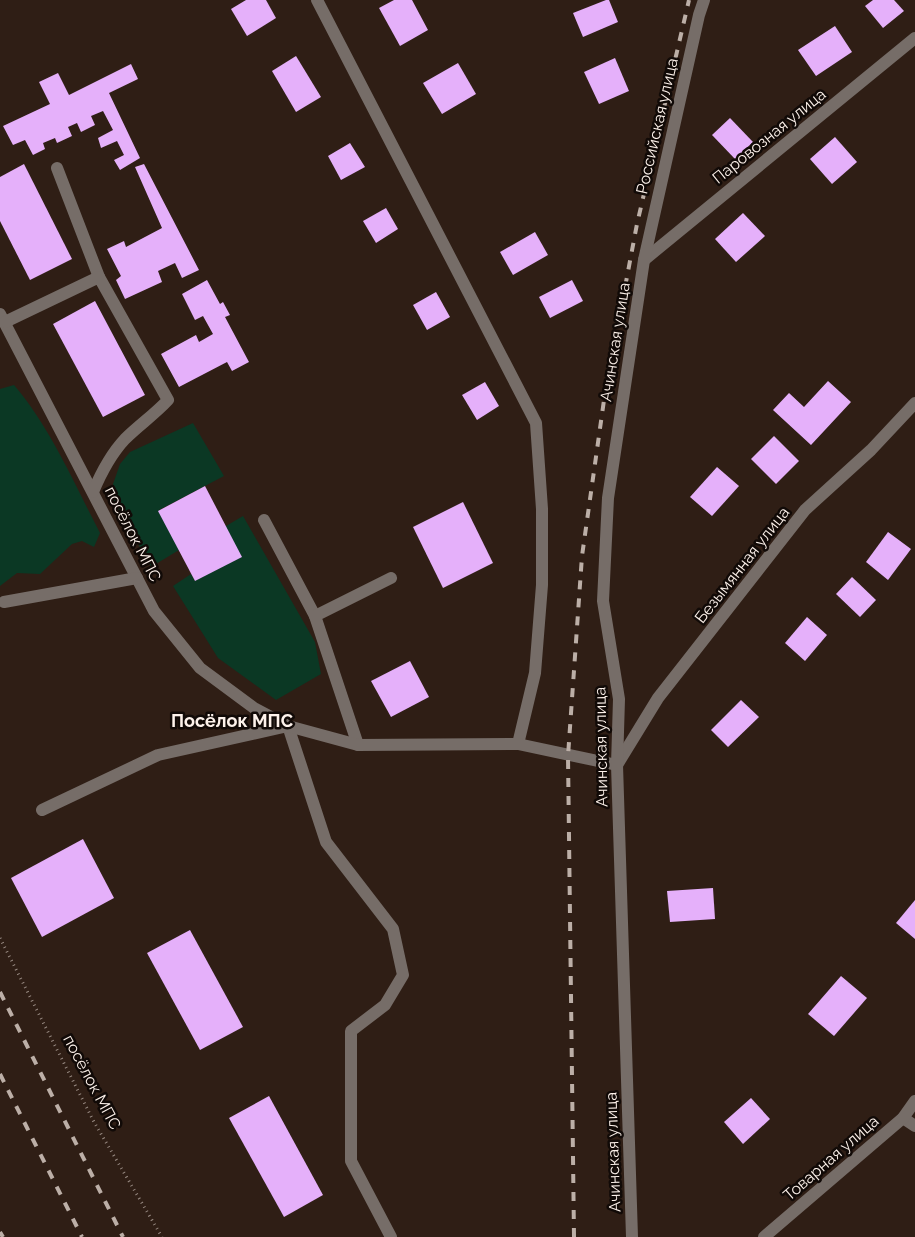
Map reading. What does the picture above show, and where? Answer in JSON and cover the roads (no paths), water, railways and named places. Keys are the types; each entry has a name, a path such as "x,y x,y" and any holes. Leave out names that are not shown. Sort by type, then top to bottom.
{"street":[{"path":"317,0 536,423 542,509 542,585 535,673 518,744"},
{"name":"Российская улица","path":"644,260 704,0"},
{"name":"Паровозная улица","path":"644,260 915,38"},
{"path":"57,168 99,277 168,400 152,417 125,439 106,464 92,492"},
{"name":"Ачинская улица","path":"632,1237 617,765 619,699 603,601 608,498 644,260"},
{"path":"2,318 99,277"},
{"name":"посёлок МПС","path":"2,318 154,611 200,668 254,708 288,726 358,745 518,744 617,765"},
{"name":"Безымянная улица","path":"617,765 658,698 805,510 871,450 915,403"},
{"path":"264,520 315,616 358,745"},
{"path":"4,602 136,578"},
{"path":"315,616 391,578"},
{"path":"42,810 158,756 288,726 326,842 393,929 403,975 385,1005 352,1031 351,1160 391,1237"},
{"name":"Товарная улица","path":"764,1237 903,1118 915,1101"},
{"path":"903,1118 915,1126"}],"railway":[{"path":"574,1237 568,756 582,556 605,393 637,224 689,0"},
{"path":"0,992 123,1237"},
{"path":"0,1074 82,1237"},
{"path":"0,1232 3,1237"}],"district":[{"name":"Посёлок МПС","path":"232,720"}]}
